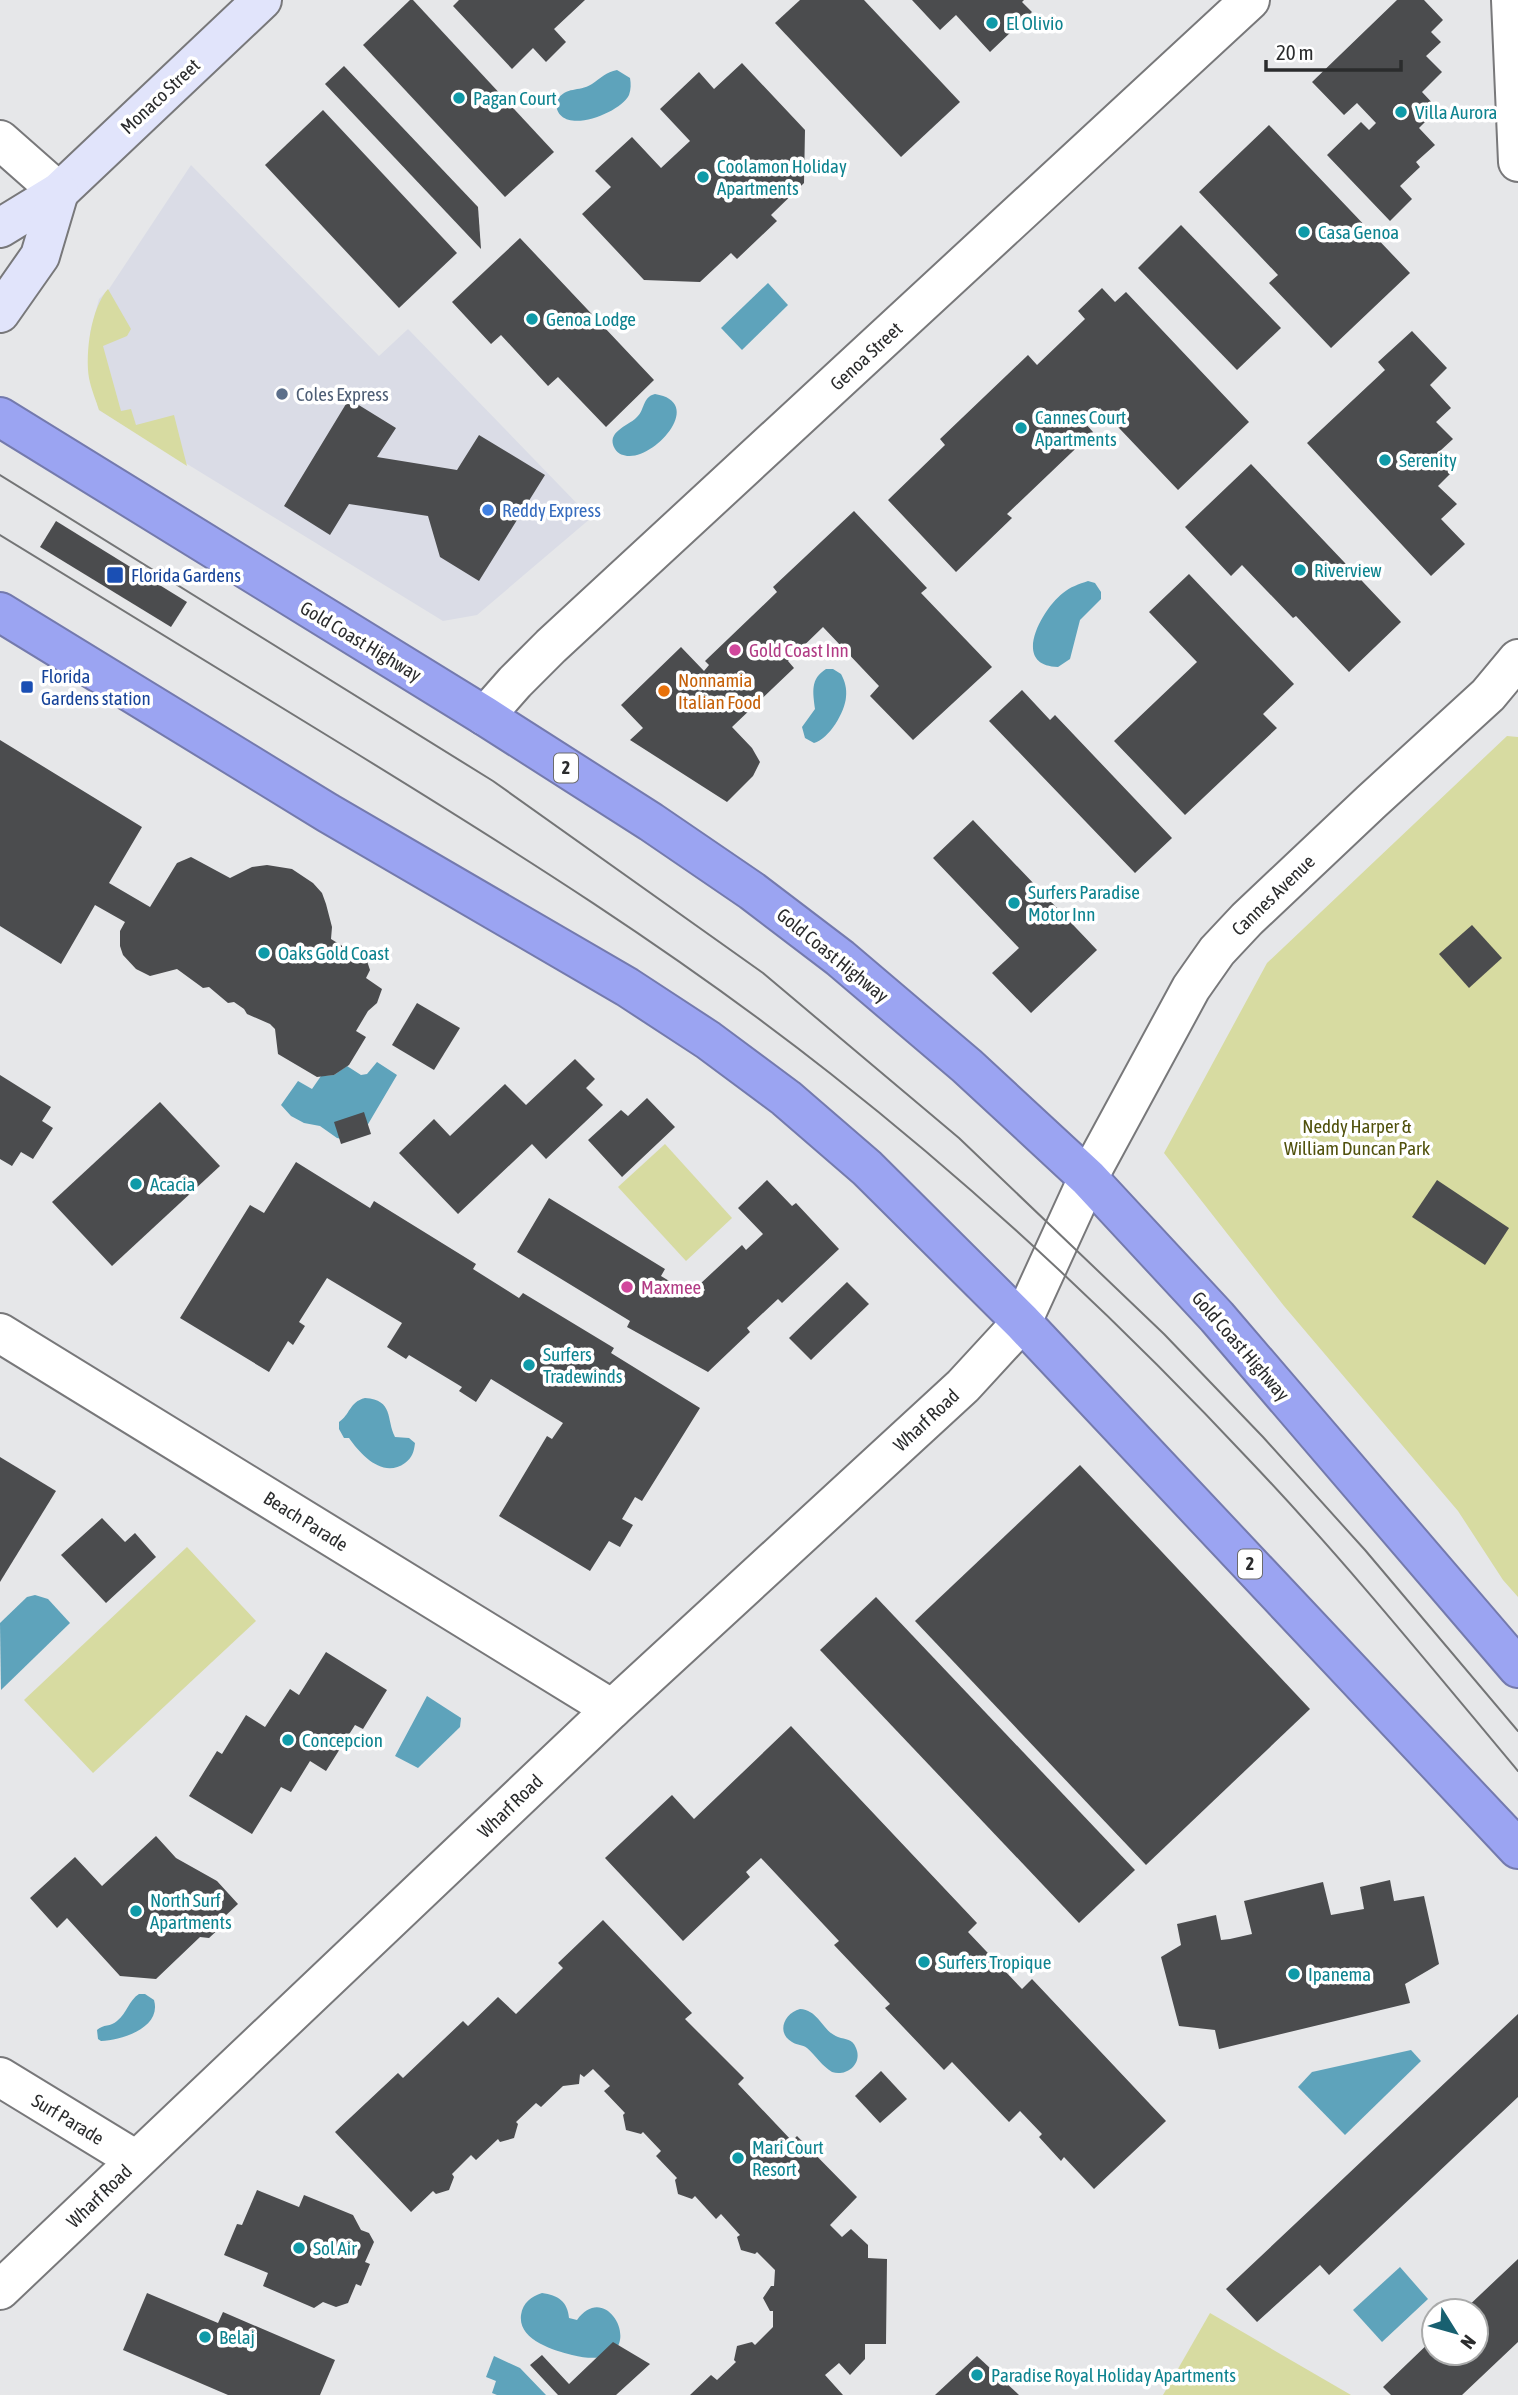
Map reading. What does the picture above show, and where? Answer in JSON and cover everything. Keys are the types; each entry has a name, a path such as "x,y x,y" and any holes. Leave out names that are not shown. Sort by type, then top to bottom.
{"highway":[{"name":"Gold Coast Highway","path":"0,417 485,716 651,822 752,891 840,958 967,1066 1088,1178 1217,1317 1518,1668"},
{"name":"2","path":"0,612 328,813 627,987 708,1040 786,1098 867,1168 1022,1322 1518,1849"}],"street":[{"name":"Monaco Street","path":"0,228 58,192 262,0"},
{"name":"Genoa Street","path":"485,716 551,646 1250,0"},
{"path":"1511,0 1518,162"},
{"path":"0,140 58,192 40,256 0,313"},
{"name":"Cannes Avenue","path":"1022,1322 1088,1178 1191,988 1217,951 1247,919 1488,695 1518,659"},
{"name":"Wharf Road","path":"0,2290 612,1709 963,1386 1022,1322"},
{"name":"Beach Parade","path":"0,1333 612,1709"},
{"name":"Surf Parade","path":"0,2077 136,2160"}],"shaded area":[{"name":"Coles Express","path":"191,165 379,356 408,329 591,518 477,615 443,621 99,410 89,377 90,333 99,299 109,289"}],"green space":[{"path":"108,289 131,329 127,336 103,346 121,411 131,409 136,425 174,415 187,466 99,410 89,378 88,356 93,319"},
{"name":"Neddy Harper & William Duncan Park","path":"1507,736 1518,737 1518,1597 1503,1580 1458,1511 1284,1306 1164,1153 1267,963"},
{"path":"665,1144 732,1218 686,1261 618,1187"},
{"path":"187,1547 256,1621 93,1773 24,1700"},
{"path":"1210,2313 1351,2395 1163,2395"}],"water":[{"path":"617,70 630,78 630,89 629,95 614,109 602,115 576,121 566,119 558,112 556,101 560,96 587,87"},
{"path":"768,283 788,305 742,350 721,328"},
{"path":"655,394 669,399 676,407 676,417 671,428 663,439 640,454 629,456 619,453 613,443 615,434 636,418 648,398"},
{"path":"1088,581 1095,583 1101,592 1101,599 1080,620 1070,659 1058,667 1044,664 1036,657 1033,647 1040,623 1063,593"},
{"path":"826,669 833,669 841,674 846,697 843,710 835,724 825,736 814,743 805,738 802,727 815,709 813,692 817,677"},
{"path":"377,1062 397,1075 364,1131 347,1140 337,1138 320,1126 304,1123 291,1116 281,1105 298,1081 312,1089 321,1076 334,1075 347,1066 361,1075 367,1074"},
{"path":"365,1398 381,1402 385,1406 395,1437 409,1438 415,1443 412,1454 405,1463 397,1467 381,1467 366,1458 349,1438 344,1438 339,1422 356,1402"},
{"path":"35,1595 48,1599 70,1623 1,1690 0,1623 27,1597"},
{"path":"427,1696 461,1718 460,1727 418,1768 395,1756"},
{"path":"139,1994 145,1994 154,2000 155,2010 146,2025 119,2038 101,2041 98,2039 97,2030 117,2021"},
{"path":"800,2009 812,2013 833,2034 853,2042 858,2054 852,2068 843,2073 832,2072 807,2048 787,2038 783,2029 786,2019"},
{"path":"1411,2050 1421,2061 1345,2135 1298,2087 1312,2072"},
{"path":"1400,2267 1426,2297 1420,2297 1420,2306 1382,2342 1353,2310"},
{"path":"542,2293 561,2300 567,2308 569,2318 577,2320 590,2309 603,2308 613,2316 619,2327 620,2340 613,2352 598,2358 572,2355 547,2347 531,2337 522,2324 522,2310 528,2301"},
{"path":"494,2356 520,2368 546,2395 492,2393 496,2381 486,2377"}],"building":[{"name":"Pagan Court","path":"413,0 554,152 505,197 363,45"},
{"path":"459,0 585,0 554,29 566,42 546,62 533,48 512,69 453,6"},
{"path":"800,0 864,0 960,102 901,157 775,23"},
{"name":"El Olivio","path":"912,0 1024,0 1022,2 1032,12 990,52 956,15 940,30"},
{"name":"Villa Aurora","path":"1397,0 1424,0 1443,20 1431,32 1441,42 1426,56 1442,72 1422,92 1438,109 1419,128 1435,145 1416,162 1420,167 1400,186 1412,199 1390,221 1327,155 1361,122 1369,130 1376,123 1357,103 1344,115 1312,82"},
{"name":"Coolamon Holiday Apartments","path":"742,63 805,130 804,183 771,215 777,221 737,259 731,253 700,282 644,280 582,214 611,187 595,171 632,137 661,168 690,141 660,109 699,72 714,89"},
{"path":"344,66 478,207 481,249 325,84"},
{"path":"323,110 457,253 399,308 265,165"},
{"name":"Casa Genoa","path":"1269,125 1410,273 1331,348 1269,283 1278,275 1199,192"},
{"path":"1181,225 1281,328 1237,370 1138,268"},
{"name":"Genoa Lodge","path":"520,238 654,380 606,427 558,377 548,386 501,335 491,344 452,302"},
{"name":"Cannes Court Apartments","path":"1102,288 1115,302 1126,292 1249,422 1178,490 1100,408 1085,423 1093,432 1007,514 1012,518 956,572 888,500 945,445 940,439 1028,355 1037,365 1085,319 1078,311"},
{"name":"Serenity","path":"1412,331 1447,368 1430,385 1451,408 1436,422 1453,439 1440,451 1456,468 1438,486 1457,504 1441,519 1465,544 1431,576 1307,443 1385,370 1378,362"},
{"path":"349,399 396,428 377,457 457,470 479,435 545,475 479,581 440,557 428,516 349,504 330,535 284,506"},
{"name":"Riverview","path":"1251,464 1401,622 1349,672 1296,616 1293,618 1242,565 1231,576 1185,527"},
{"name":"Gold Coast Inn","path":"854,511 927,588 921,593 992,667 913,740 870,696 879,686 823,627 788,661 794,668 732,727 752,748 760,762 753,776 727,802 630,740 643,728 621,705 681,647 704,671 709,665 705,661 777,592 773,587"},
{"path":"56,521 187,602 171,627 40,547"},
{"path":"1189,574 1294,684 1263,714 1277,728 1185,815 1114,741 1197,662 1149,612"},
{"path":"1022,690 1050,720 1055,715 1172,838 1135,873 989,721"},
{"path":"0,740 142,827 109,883 150,907 177,863 191,857 230,878 252,867 267,865 292,869 313,883 322,893 326,904 332,927 331,939 367,961 370,970 366,978 382,989 377,1003 368,1011 356,1031 366,1037 349,1065 334,1075 317,1077 278,1054 275,1029 270,1024 247,1014 234,1002 228,1003 209,987 203,988 177,969 150,976 136,969 123,955 120,946 120,931 125,922 95,905 61,964 0,926"},
{"name":"Surfers Paradise Motor Inn","path":"973,820 1097,950 1031,1013 992,973 1019,948 933,858"},
{"path":"1472,925 1502,958 1469,988 1439,954"},
{"path":"417,1003 460,1028 434,1070 392,1045"},
{"path":"575,1059 595,1079 586,1088 603,1105 546,1159 532,1144 458,1214 399,1153 434,1119 450,1136 505,1084 526,1105"},
{"path":"0,1075 51,1107 42,1121 53,1128 33,1159 21,1152 12,1166 0,1159"},
{"path":"647,1098 675,1127 622,1177 588,1140 621,1110 628,1116"},
{"name":"Acacia","path":"160,1102 220,1166 112,1266 52,1202"},
{"path":"364,1112 371,1134 341,1144 334,1122"},
{"name":"Surfers Tradewinds","path":"296,1162 370,1208 374,1201 476,1264 473,1269 519,1298 523,1293 614,1348 611,1353 700,1408 642,1501 635,1497 622,1519 633,1525 620,1547 609,1541 590,1571 499,1516 547,1436 552,1439 563,1423 491,1379 476,1402 459,1391 462,1387 409,1355 406,1359 387,1347 402,1323 327,1278 299,1322 305,1326 293,1345 288,1341 269,1372 180,1318 250,1205 264,1213"},
{"name":"Maxmee","path":"767,1180 792,1206 796,1203 839,1249 782,1303 778,1299 747,1328 750,1332 708,1372 627,1327 630,1321 517,1252 549,1198 665,1269 661,1276 697,1298 705,1290 700,1284 742,1245 746,1250 763,1234 738,1208"},
{"path":"1437,1180 1509,1228 1485,1265 1412,1217"},
{"path":"847,1282 869,1304 811,1360 789,1338"},
{"path":"0,1457 56,1491 0,1582"},
{"path":"1080,1465 1310,1709 1146,1865 915,1621"},
{"path":"102,1518 125,1542 135,1533 156,1557 106,1603 61,1555"},
{"path":"876,1597 1135,1870 1079,1923 820,1650"},
{"name":"Concepcion","path":"326,1652 387,1690 363,1729 355,1725 326,1771 310,1761 291,1792 281,1787 252,1834 189,1796 217,1751 222,1754 246,1715 265,1727 290,1689 299,1695"},
{"name":"Surfers Tropique","path":"791,1726 977,1923 968,1932 1022,1989 1032,1979 1166,2121 1094,2189 1064,2157 1061,2161 1039,2137 1042,2134 1020,2111 1009,2122 952,2062 944,2070 885,2008 890,2004 834,1945 839,1941 761,1858 746,1872 750,1877 683,1941 605,1858 672,1795 694,1819"},
{"name":"North Surf Apartments","path":"156,1836 176,1858 217,1881 238,1904 223,1918 223,1925 209,1938 200,1937 156,1979 120,1976 67,1918 57,1928 30,1898 75,1857 102,1886"},
{"name":"Ipanema","path":"1390,1880 1394,1901 1424,1896 1439,1964 1405,1984 1410,2003 1219,2049 1215,2030 1179,2026 1161,1957 1181,1945 1177,1924 1216,1915 1221,1940 1230,1939 1252,1934 1244,1901 1323,1882 1331,1915 1364,1909 1360,1887"},
{"name":"Mari Court Resort","path":"603,1920 692,2013 685,2019 744,2078 738,2084 792,2141 797,2136 857,2197 830,2225 842,2237 851,2229 868,2245 868,2258 887,2259 886,2344 865,2344 865,2359 850,2375 839,2363 825,2375 843,2395 690,2395 711,2375 717,2380 736,2362 734,2360 737,2346 752,2342 755,2345 773,2327 773,2311 770,2311 763,2298 771,2286 774,2286 775,2270 757,2252 755,2254 741,2250 737,2237 740,2235 721,2214 716,2219 695,2196 692,2199 678,2194 675,2180 677,2178 656,2156 661,2151 643,2132 641,2134 626,2130 623,2115 625,2113 604,2091 610,2086 593,2069 584,2077 580,2074 579,2084 563,2086 541,2107 536,2103 516,2122 518,2124 514,2138 500,2142 498,2139 476,2160 471,2155 452,2174 454,2177 449,2190 436,2194 433,2191 411,2212 335,2132 398,2073 403,2078 463,2021 468,2026 498,1997 516,2014 563,1968 558,1963"},
{"path":"1518,2014 1518,2097 1329,2275 1320,2265 1257,2322 1226,2289"},
{"path":"881,2071 907,2099 880,2123 855,2096"},
{"name":"Sol Air","path":"257,2190 299,2207 304,2195 353,2215 361,2230 369,2233 374,2242 365,2262 370,2264 361,2286 356,2284 348,2303 336,2307 323,2302 314,2308 263,2286 268,2273 224,2255 237,2224 242,2225"},
{"path":"1518,2259 1518,2342 1462,2395 1391,2395 1383,2387 1420,2351 1420,2367 1490,2367 1490,2297 1478,2297"},
{"name":"Belaj","path":"147,2293 218,2323 223,2312 335,2360 320,2395 228,2395 123,2350"},
{"path":"613,2342 650,2364 616,2395 558,2395 530,2365 542,2355 569,2384"},
{"name":"Paradise Royal Holiday Apartments","path":"977,2356 1019,2395 935,2395"}],"tram line":[{"path":"0,475 493,781 763,973 959,1138 1164,1334 1263,1437 1365,1550 1518,1731"},
{"path":"0,535 408,785 593,903 773,1029 887,1119 1049,1261 1203,1412 1288,1501 1355,1577 1518,1771"}],"place":[{"name":"El Olivio","path":"992,23"},
{"name":"Pagan Court","path":"459,98"},
{"name":"Villa Aurora","path":"1401,112"},
{"name":"Coolamon Holiday Apartments","path":"703,177"},
{"name":"Casa Genoa","path":"1304,232"},
{"name":"Genoa Lodge","path":"532,319"},
{"name":"Coles Express","path":"282,394"},
{"name":"Cannes Court Apartments","path":"1021,428"},
{"name":"Serenity","path":"1385,460"},
{"name":"Reddy Express","path":"488,510"},
{"name":"Riverview","path":"1300,570"},
{"name":"Florida Gardens","path":"115,575"},
{"name":"Gold Coast Inn","path":"735,650"},
{"name":"Florida Gardens station","path":"27,687"},
{"name":"Nonnamia Italian Food","path":"664,691"},
{"name":"Surfers Paradise Motor Inn","path":"1014,903"},
{"name":"Oaks Gold Coast","path":"264,953"},
{"name":"Acacia","path":"136,1184"},
{"name":"Maxmee","path":"627,1287"},
{"name":"Surfers Tradewinds","path":"529,1365"},
{"name":"Concepcion","path":"288,1740"},
{"name":"North Surf Apartments","path":"136,1911"},
{"name":"Surfers Tropique","path":"924,1962"},
{"name":"Ipanema","path":"1294,1974"},
{"name":"Mari Court Resort","path":"738,2158"},
{"name":"Sol Air","path":"299,2248"},
{"name":"Belaj","path":"205,2337"},
{"name":"Paradise Royal Holiday Apartments","path":"977,2375"}]}
